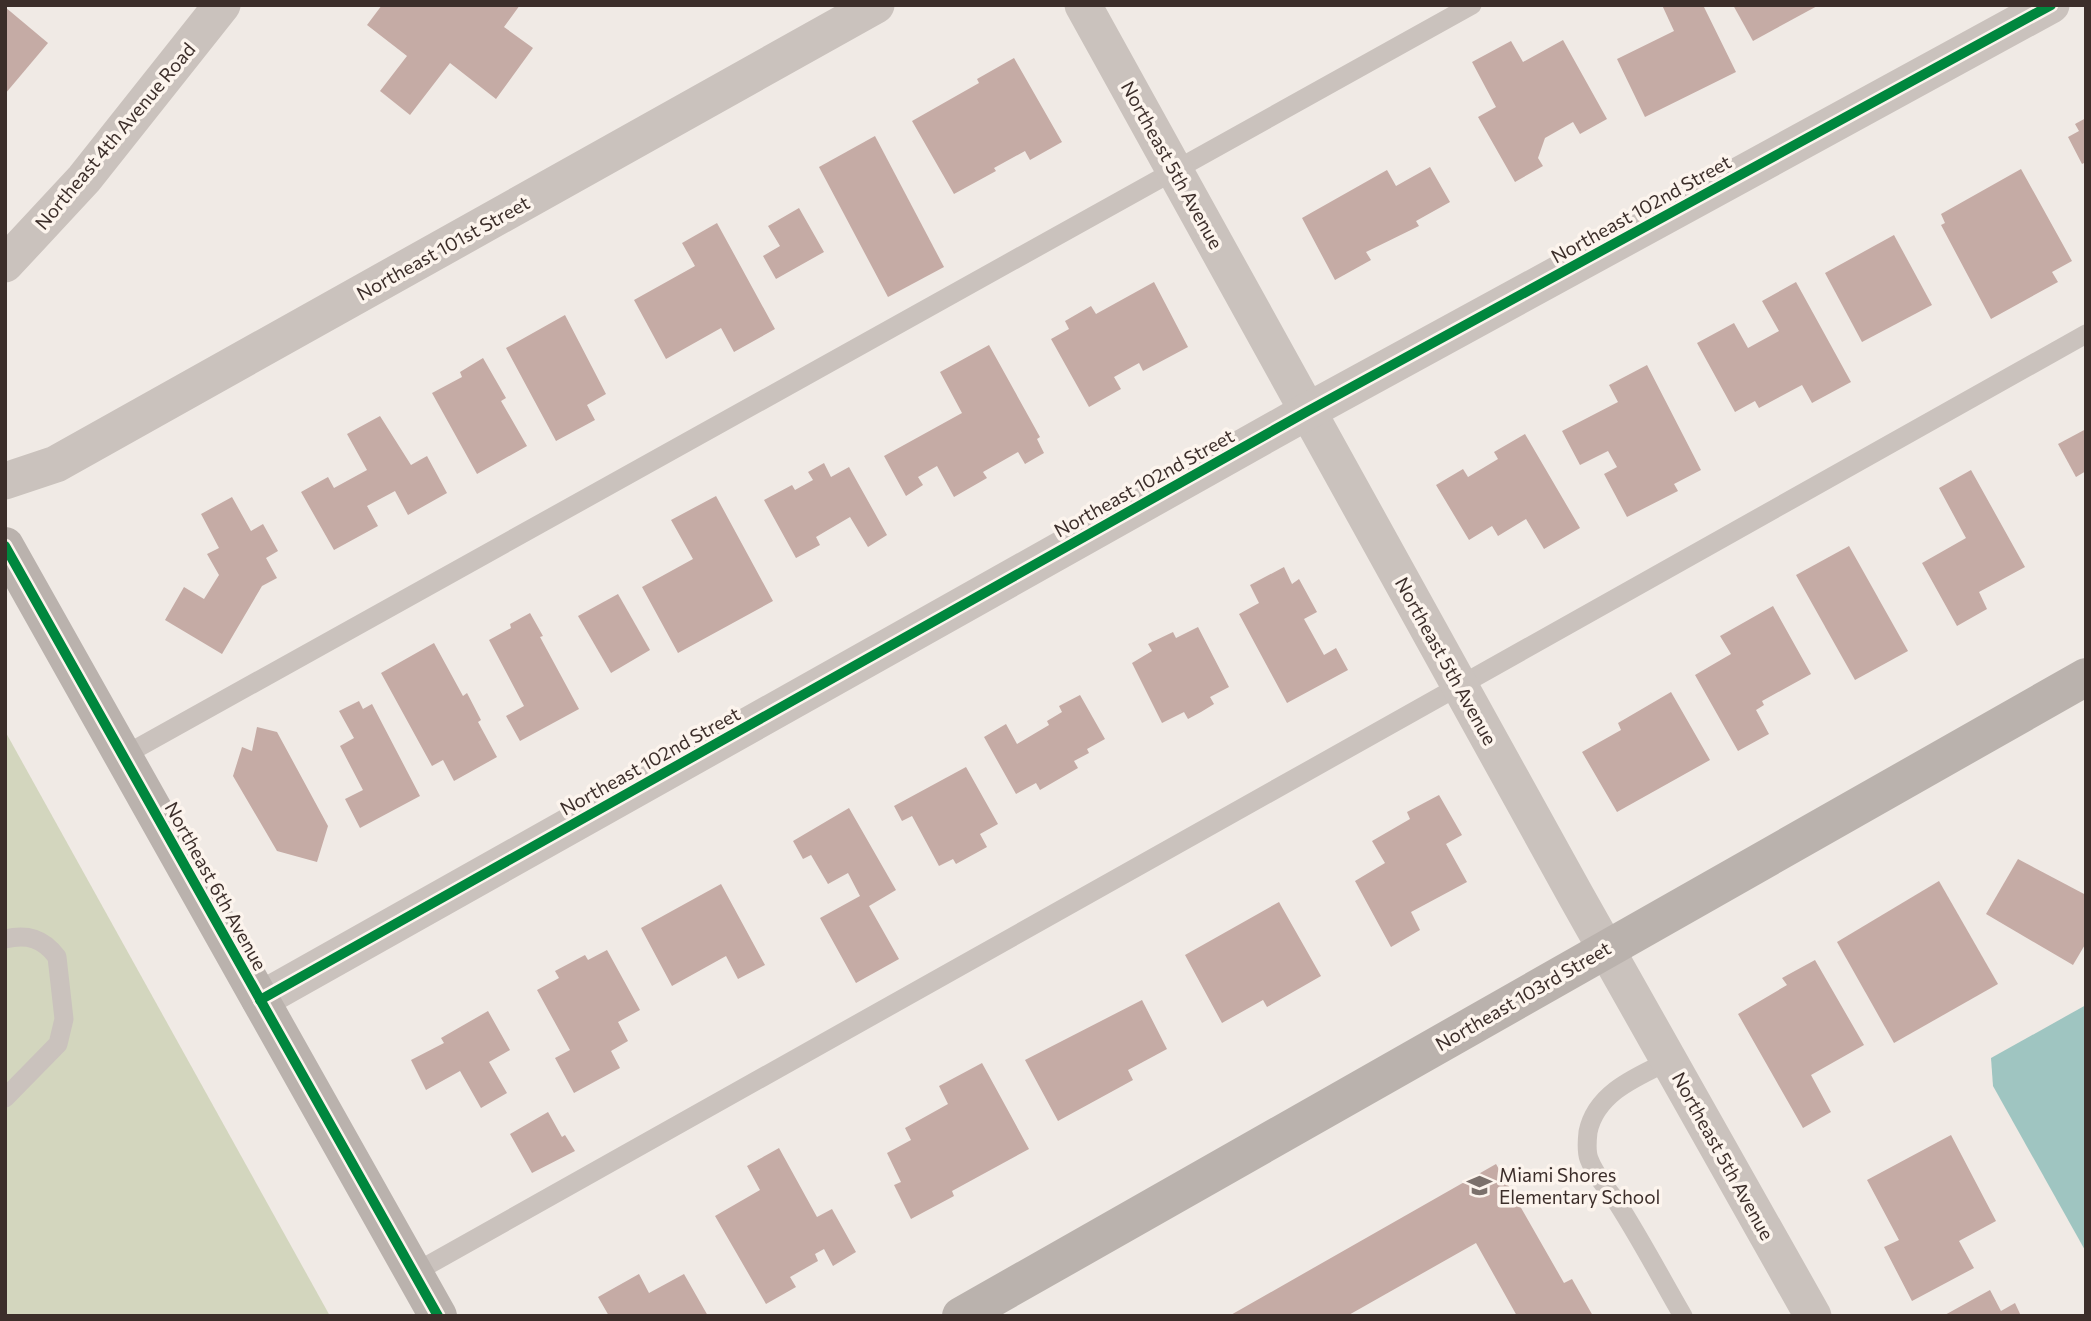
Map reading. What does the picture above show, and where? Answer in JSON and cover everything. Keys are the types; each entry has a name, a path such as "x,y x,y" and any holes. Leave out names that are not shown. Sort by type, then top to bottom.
{"main road":[{"name":"Northeast 6th Avenue","path":"5,547 438,1316"},
{"name":"Northeast 103rd Street","path":"961,1316 2086,677"}],"street":[{"name":"Northeast 4th Avenue Road","path":"5,264 84,179 222,5"},
{"name":"Northeast 101st Street","path":"5,481 56,464 876,5"},
{"name":"Northeast 5th Avenue","path":"1083,5 1606,949 1813,1316"},
{"name":"Northeast 102nd Street","path":"260,1000 1308,411 2051,5"}],"lane":[{"path":"123,756 1472,5"},
{"path":"414,1273 2086,334"},
{"path":"5,939 26,936 35,938 53,951 57,957 64,1019 58,1044 5,1098"},
{"path":"1669,1061 1605,1098 1591,1119 1587,1139 1588,1156 1596,1174 1618,1204 1683,1316"}],"green space":[{"path":"5,731 330,1316 5,1316"}],"water":[{"path":"2086,1005 2086,1252 1993,1086 1991,1058"}],"building":[{"path":"382,5 520,5 504,27 533,48 496,99 450,63 410,115 380,91 407,56 367,25"},
{"path":"1662,5 1703,5 1736,72 1645,117 1617,59 1674,31"},
{"path":"1733,5 1819,5 1753,41"},
{"path":"5,7 48,43 5,94"},
{"path":"1563,40 1607,119 1580,134 1573,122 1545,138 1538,158 1543,166 1515,182 1478,117 1496,107 1472,62 1511,41 1523,62"},
{"path":"1014,58 1062,142 1030,160 1025,151 954,194 912,121 979,83 977,79"},
{"path":"2086,118 2086,162 2082,164 2068,137 2079,131 2075,124"},
{"path":"875,136 944,267 888,297 819,167"},
{"path":"1430,167 1450,202 1416,221 1419,226 1366,252 1371,260 1335,280 1302,218 1387,170 1396,186"},
{"path":"2021,169 2072,261 2052,272 2058,282 1991,319 1941,225 1945,223 1941,214"},
{"path":"799,208 824,252 776,279 763,256 780,246 768,226"},
{"path":"717,223 775,329 734,352 721,328 666,359 634,300 695,266 682,243"},
{"path":"1894,235 1932,305 1862,342 1825,273"},
{"path":"1154,282 1188,347 1143,371 1139,363 1114,377 1121,389 1089,407 1051,339 1069,329 1065,321 1091,306 1096,314"},
{"path":"1796,282 1851,382 1812,403 1802,385 1759,408 1755,401 1735,412 1697,343 1734,323 1748,348 1779,331 1762,301"},
{"path":"565,315 606,394 587,405 595,420 556,441 506,348"},
{"path":"989,345 1040,437 1037,439 1044,453 1025,464 1018,452 983,472 987,478 954,497 937,466 918,477 923,485 906,496 884,456 962,413 940,372"},
{"path":"483,358 506,398 501,401 527,446 477,474 432,393 462,377 460,372"},
{"path":"1647,365 1701,470 1674,484 1678,491 1627,517 1604,474 1617,467 1608,451 1580,465 1562,431 1618,402 1609,385"},
{"path":"380,416 411,465 427,456 447,493 408,515 395,491 367,506 378,526 334,550 301,492 328,477 334,488 367,470 347,434"},
{"path":"2086,429 2086,471 2076,477 2058,444"},
{"path":"1525,434 1580,528 1544,549 1526,519 1498,536 1492,526 1469,540 1436,485 1463,469 1468,477 1498,459 1494,452"},
{"path":"824,463 831,477 849,467 887,535 868,547 850,517 816,537 820,545 796,558 764,500 792,485 795,490 813,480 808,472"},
{"path":"1971,470 2025,567 1979,592 1987,609 1957,626 1922,563 1966,538 1939,488"},
{"path":"716,496 773,601 678,653 642,587 693,559 671,520"},
{"path":"232,497 251,531 263,524 278,551 266,558 277,578 262,586 222,654 165,620 184,587 204,599 219,575 207,554 219,548 201,514"},
{"path":"1849,546 1908,651 1855,680 1796,575"},
{"path":"1284,567 1292,584 1299,579 1317,612 1304,619 1324,655 1336,648 1348,670 1287,703 1239,614 1259,603 1250,585"},
{"path":"618,594 650,650 611,673 578,616"},
{"path":"1773,606 1811,674 1762,701 1764,705 1756,710 1769,734 1738,751 1695,675 1731,654 1720,636"},
{"path":"530,613 579,709 520,741 506,716 524,706 489,640"},
{"path":"1198,627 1229,687 1210,697 1214,704 1188,719 1184,712 1162,723 1132,663 1152,651 1148,644 1173,632 1176,638"},
{"path":"434,643 463,696 467,693 481,720 478,722 497,757 454,781 443,760 432,766 381,673"},
{"path":"1671,692 1710,760 1617,812 1582,752 1621,730 1618,723"},
{"path":"1080,695 1105,739 1087,749 1089,753 1074,761 1078,768 1040,790 1036,783 1016,794 984,737 1006,724 1017,744 1049,725 1047,721 1062,712 1059,706"},
{"path":"359,701 363,709 372,704 420,796 360,828 345,799 363,790 340,746 354,738 339,711"},
{"path":"257,727 277,732 328,826 317,862 277,851 233,776 242,747 252,751"},
{"path":"966,767 998,824 980,834 987,847 956,864 953,859 939,866 912,816 902,821 894,806"},
{"path":"1439,795 1462,835 1446,844 1467,882 1411,912 1420,930 1391,947 1355,881 1385,863 1372,841 1410,819 1407,812"},
{"path":"849,808 896,890 869,906 899,959 856,983 820,918 860,896 848,873 828,884 811,855 803,859 793,841"},
{"path":"2018,859 2086,895 2086,943 2073,965 1986,914"},
{"path":"1939,881 1998,984 1894,1043 1837,942"},
{"path":"721,884 765,965 738,979 726,956 672,986 641,928"},
{"path":"1279,902 1321,976 1267,1007 1263,1000 1222,1023 1185,955"},
{"path":"607,950 640,1010 618,1022 628,1041 611,1051 620,1068 574,1093 555,1058 570,1050 537,990 559,978 555,971 585,955 588,960"},
{"path":"1815,960 1864,1045 1811,1075 1831,1112 1803,1128 1738,1014 1787,985 1782,978"},
{"path":"1142,1000 1167,1049 1128,1070 1133,1080 1058,1121 1025,1060"},
{"path":"488,1011 510,1050 489,1062 507,1093 481,1108 460,1071 426,1090 411,1060 444,1043 441,1038"},
{"path":"982,1063 1029,1149 952,1191 954,1196 911,1219 894,1185 901,1182 887,1153 911,1140 905,1128 948,1104 939,1086"},
{"path":"548,1112 562,1137 565,1135 575,1151 532,1173 510,1134"},
{"path":"1951,1135 1996,1221 1959,1241 1974,1268 1912,1301 1884,1247 1899,1240 1867,1180"},
{"path":"779,1148 817,1217 832,1209 856,1252 833,1266 824,1249 815,1254 818,1261 790,1277 796,1287 766,1304 715,1216 760,1190 747,1166"},
{"path":"1496,1164 1564,1283 1572,1279 1593,1316 1517,1316 1476,1243 1347,1316 1229,1316"},
{"path":"639,1274 649,1293 684,1274 708,1316 609,1316 598,1297"},
{"path":"1990,1290 2001,1311 2015,1303 2021,1316 1943,1316"}],"cycle path":[{"path":"260,1000 1308,411 2051,5"},
{"path":"5,546 438,1316"}],"place":[{"name":"Miami Shores Elementary School","path":"1479,1186"}]}
